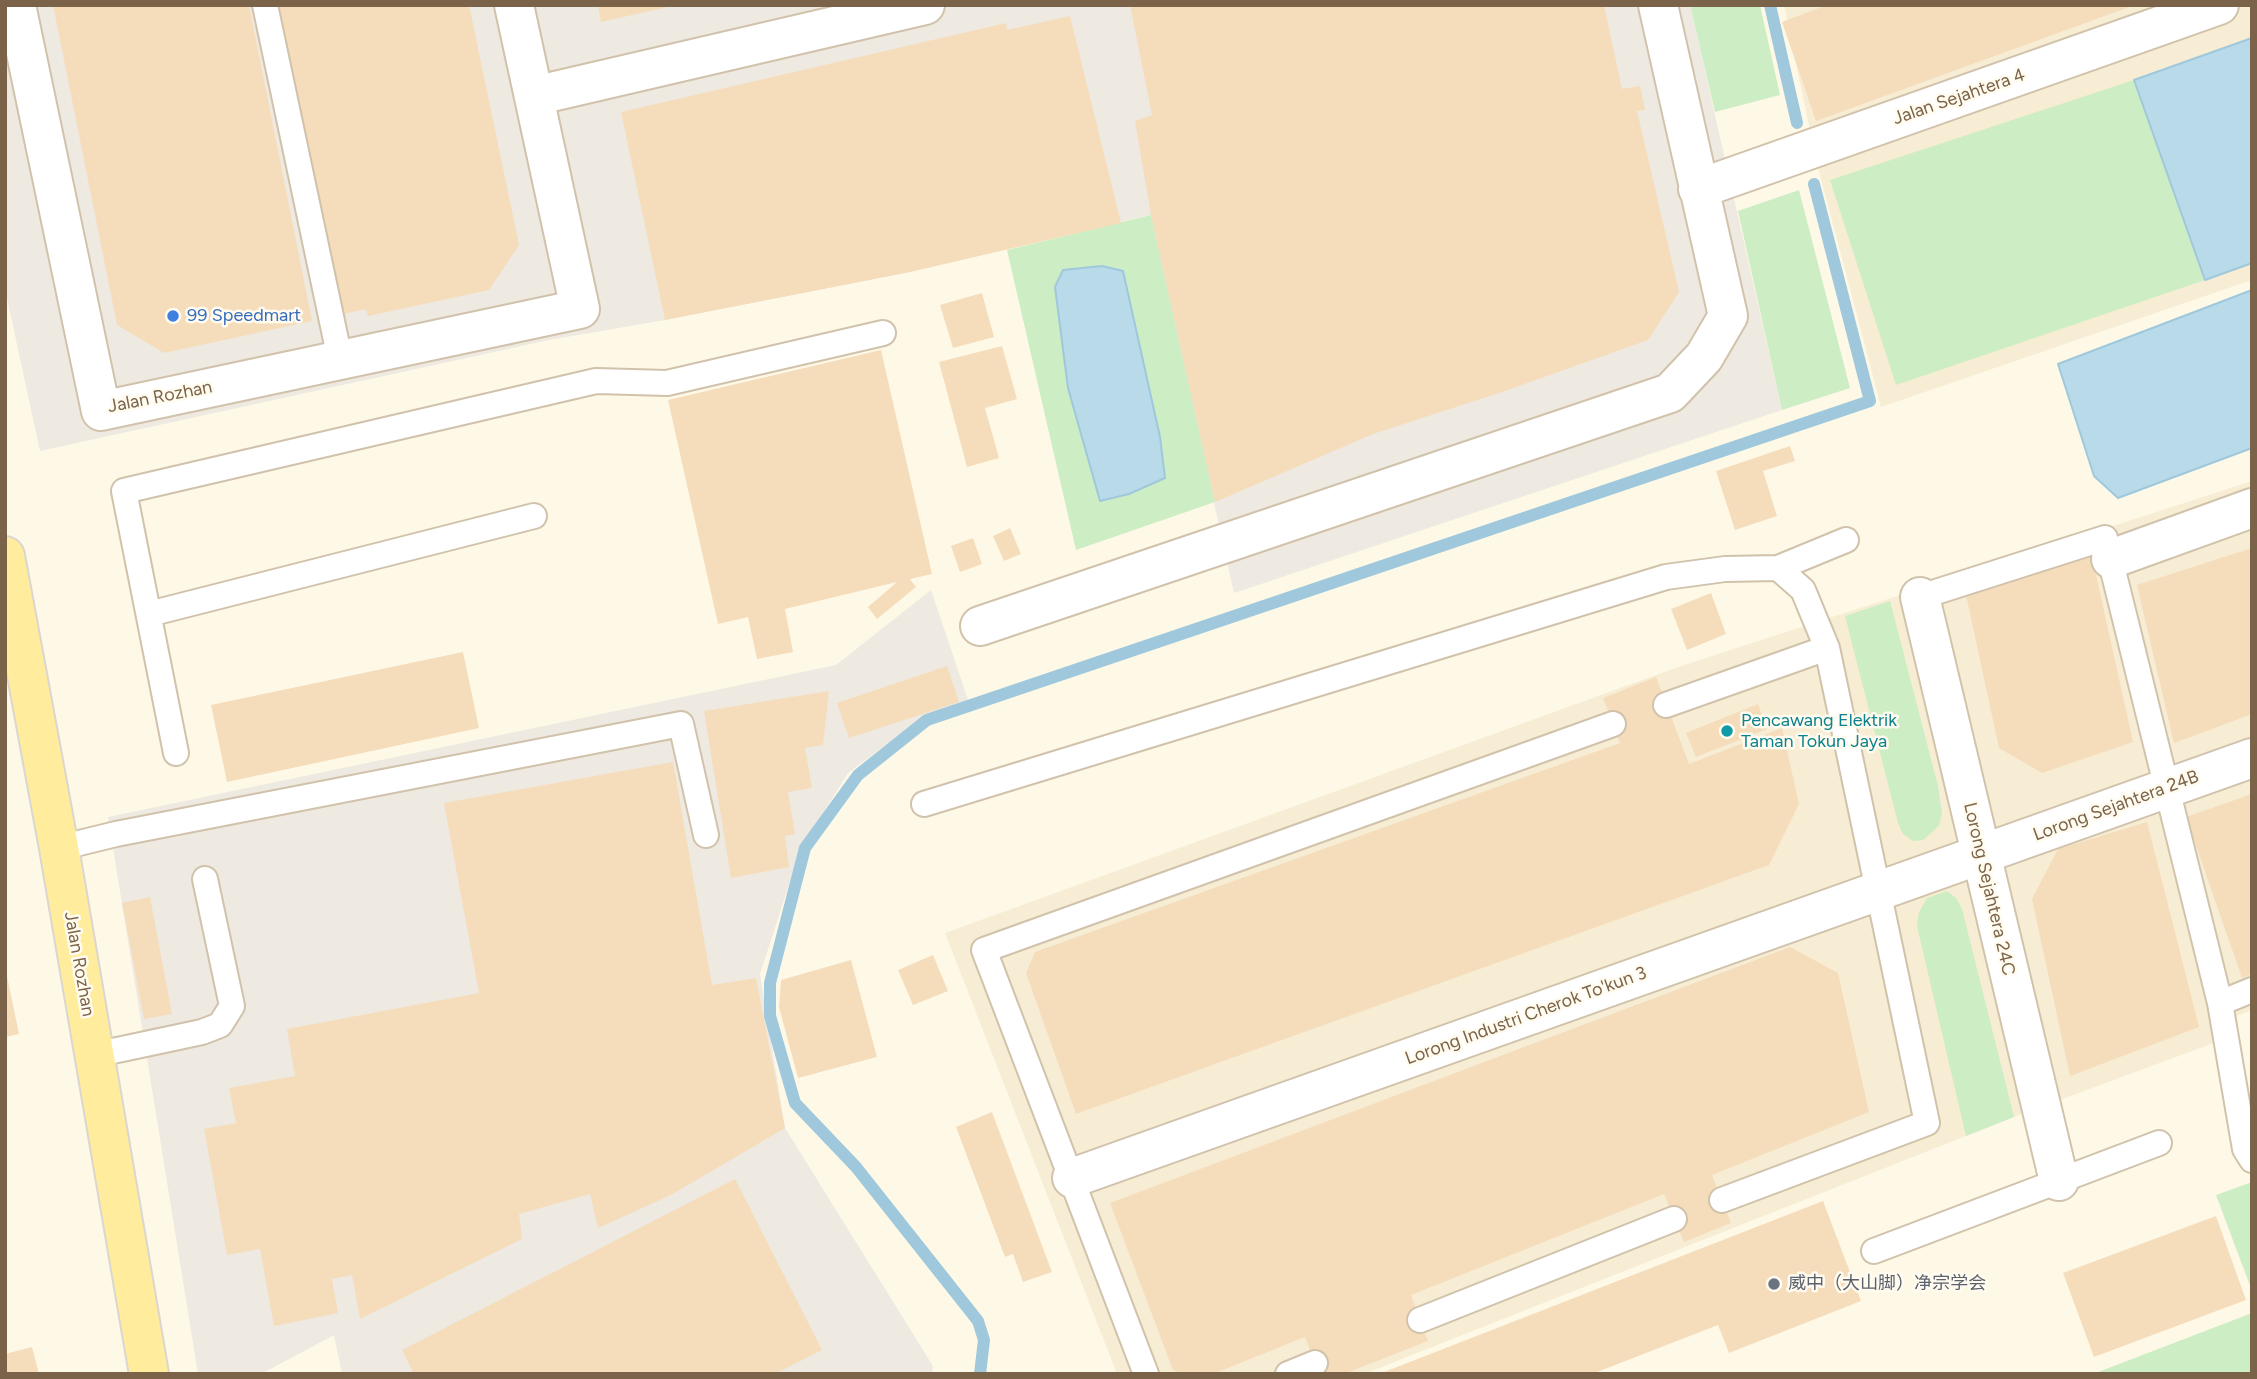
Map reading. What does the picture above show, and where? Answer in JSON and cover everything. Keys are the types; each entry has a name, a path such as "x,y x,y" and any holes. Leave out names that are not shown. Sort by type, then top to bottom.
{"main road":[{"name":"Jalan Rozhan","path":"5,556 59,848 149,1374"}],"street":[{"name":"Jalan Rozhan","path":"16,5 101,411 580,309 534,96"},
{"path":"514,5 534,96 925,5"},
{"path":"980,626 1671,393 1704,357 1728,316 1658,5"},
{"name":"Jalan Sejahtera 4","path":"1698,190 2219,5"},
{"path":"2111,559 2252,508"},
{"name":"Lorong Sejahtera 24C","path":"1920,597 2059,1181"},
{"name":"Lorong Sejahtera 24B","path":"1980,855 2252,758"},
{"name":"Lorong Industri Cherok To'kun 3","path":"1072,1178 1980,855"}],"lane":[{"path":"265,5 340,359"},
{"path":"176,753 124,491 596,381 667,383 883,333"},
{"path":"149,614 534,516"},
{"path":"1920,597 2105,538 2220,1003 2245,1149 2252,1160"},
{"path":"924,804 1666,577 1725,569 1778,568 1846,540"},
{"path":"1722,1200 1927,1123 1827,648 1803,590 1778,568"},
{"path":"1666,705 1827,648"},
{"path":"59,848 116,834 681,724 706,835"},
{"path":"1146,1374 984,950 1613,724"},
{"path":"94,1055 202,1032 220,1025 226,1016 232,1006 205,879"},
{"path":"2220,1003 2252,990"},
{"path":"1874,1251 2159,1143"},
{"path":"1420,1321 1674,1219"},
{"path":"1288,1374 1315,1363"}],"shaded area":[{"path":"5,5 1690,5 1782,410 1234,593 1150,215 910,272 549,340 40,451 5,289"},
{"path":"1784,5 2252,5 2252,280 1881,407 1816,160"},
{"path":"2252,481 2252,1010 2237,1016 2238,1034 2014,1117 1364,1374 1117,1374 945,933 1678,667"},
{"path":"931,590 968,700 925,716 848,773 801,848 760,974 785,1128 933,1366 932,1374 342,1374 334,1335 261,1374 198,1374 108,817 836,665"}],"green space":[{"path":"1690,5 1760,5 1780,95 1715,112"},
{"path":"2134,80 2205,280 1896,385 1830,180"},
{"path":"1799,190 1850,388 1782,410 1738,211"},
{"path":"1151,215 1215,502 1076,550 1007,250"},
{"path":"1890,601 1938,786 1942,813 1939,826 1923,840 1913,841 1903,834 1898,823 1845,616"},
{"path":"1947,891 1956,898 1962,909 2014,1117 1966,1136 1917,926 1919,912 1927,898"},
{"path":"2252,1182 2252,1291 2216,1195"},
{"path":"2252,1313 2252,1374 2093,1374"}],"water":[{"path":"2252,38 2252,263 2205,280 2134,80"},
{"path":"1102,266 1123,271 1160,437 1165,478 1129,494 1100,501 1068,388 1055,287 1063,270"},
{"path":"2252,290 2252,448 2118,498 2094,476 2058,364"}],"building":[{"path":"53,5 249,5 312,321 164,353 117,325"},
{"path":"279,5 469,5 519,245 489,290 368,316 366,309 343,314"},
{"path":"598,5 672,5 672,6 601,22"},
{"path":"1130,5 1604,5 1622,89 1640,86 1645,110 1637,111 1679,292 1648,340 1373,434 1215,502 1151,215 1135,121 1152,115"},
{"path":"1827,5 2132,6 1816,121 1782,22"},
{"path":"1070,16 1121,223 910,272 665,320 621,112 1006,23 1007,30"},
{"path":"982,293 994,337 953,348 940,305"},
{"path":"1002,346 1017,399 985,408 999,458 967,467 939,362"},
{"path":"881,350 932,574 910,579 916,587 877,619 868,607 897,582 785,609 793,652 757,659 748,617 718,624 668,400"},
{"path":"1790,446 1795,461 1763,471 1777,516 1735,530 1716,471"},
{"path":"1010,528 1021,554 1004,561 993,536"},
{"path":"973,538 982,564 960,572 951,546"},
{"path":"2252,548 2252,714 2174,743 2137,585"},
{"path":"2091,552 2133,742 2042,773 1999,748 1966,595"},
{"path":"1711,593 1726,634 1687,650 1671,609"},
{"path":"463,652 479,728 227,782 211,705"},
{"path":"947,666 959,702 849,738 837,703"},
{"path":"1656,677 1689,764 1782,728 1799,804 1769,865 1076,1114 1026,973 1035,952 1620,743 1603,698"},
{"path":"829,691 823,745 805,748 812,788 788,792 795,834 785,836 789,867 731,878 704,711"},
{"name":"Pencawang Elektrik Taman Tokun Jaya","path":"1758,704 1767,729 1696,757 1686,733"},
{"path":"673,762 712,985 756,978 785,1128 671,1195 598,1228 590,1194 519,1214 522,1239 360,1319 352,1275 332,1279 338,1313 274,1326 260,1249 227,1255 204,1129 236,1123 229,1088 295,1076 287,1029 479,993 444,803"},
{"path":"2252,794 2252,974 2242,978 2186,817"},
{"path":"2147,822 2199,1027 2070,1076 2032,899 2058,849"},
{"path":"150,897 172,1014 144,1019 122,903"},
{"path":"1790,947 1838,973 1869,1112 1712,1175 1731,1223 1684,1242 1664,1194 1411,1295 1428,1341 1344,1374 1319,1374 1305,1337 1213,1374 1184,1374 1173,1370 1110,1203"},
{"path":"933,955 948,991 913,1005 898,970"},
{"path":"851,960 877,1057 798,1078 779,1007 781,980"},
{"path":"5,972 19,1034 5,1037"},
{"path":"992,1112 1052,1272 1023,1282 1013,1254 1005,1257 956,1127"},
{"path":"735,1179 822,1350 775,1374 414,1374 402,1350"},
{"path":"1823,1201 1861,1301 1729,1353 1718,1325 1592,1374 1379,1374"},
{"path":"2216,1216 2246,1300 2094,1357 2063,1273"},
{"path":"32,1347 39,1374 5,1374 5,1354"}],"waterway":[{"path":"1770,5 1797,123"},
{"path":"980,1374 984,1340 978,1321 856,1167 795,1103 770,1016 770,983 805,848 858,775 927,720 1870,401 1814,184"}],"place":[{"name":"99 Speedmart","path":"173,316"},
{"name":"Pencawang Elektrik Taman Tokun Jaya","path":"1727,731"},
{"name":"威中（大山脚）净宗学会","path":"1774,1284"}]}
